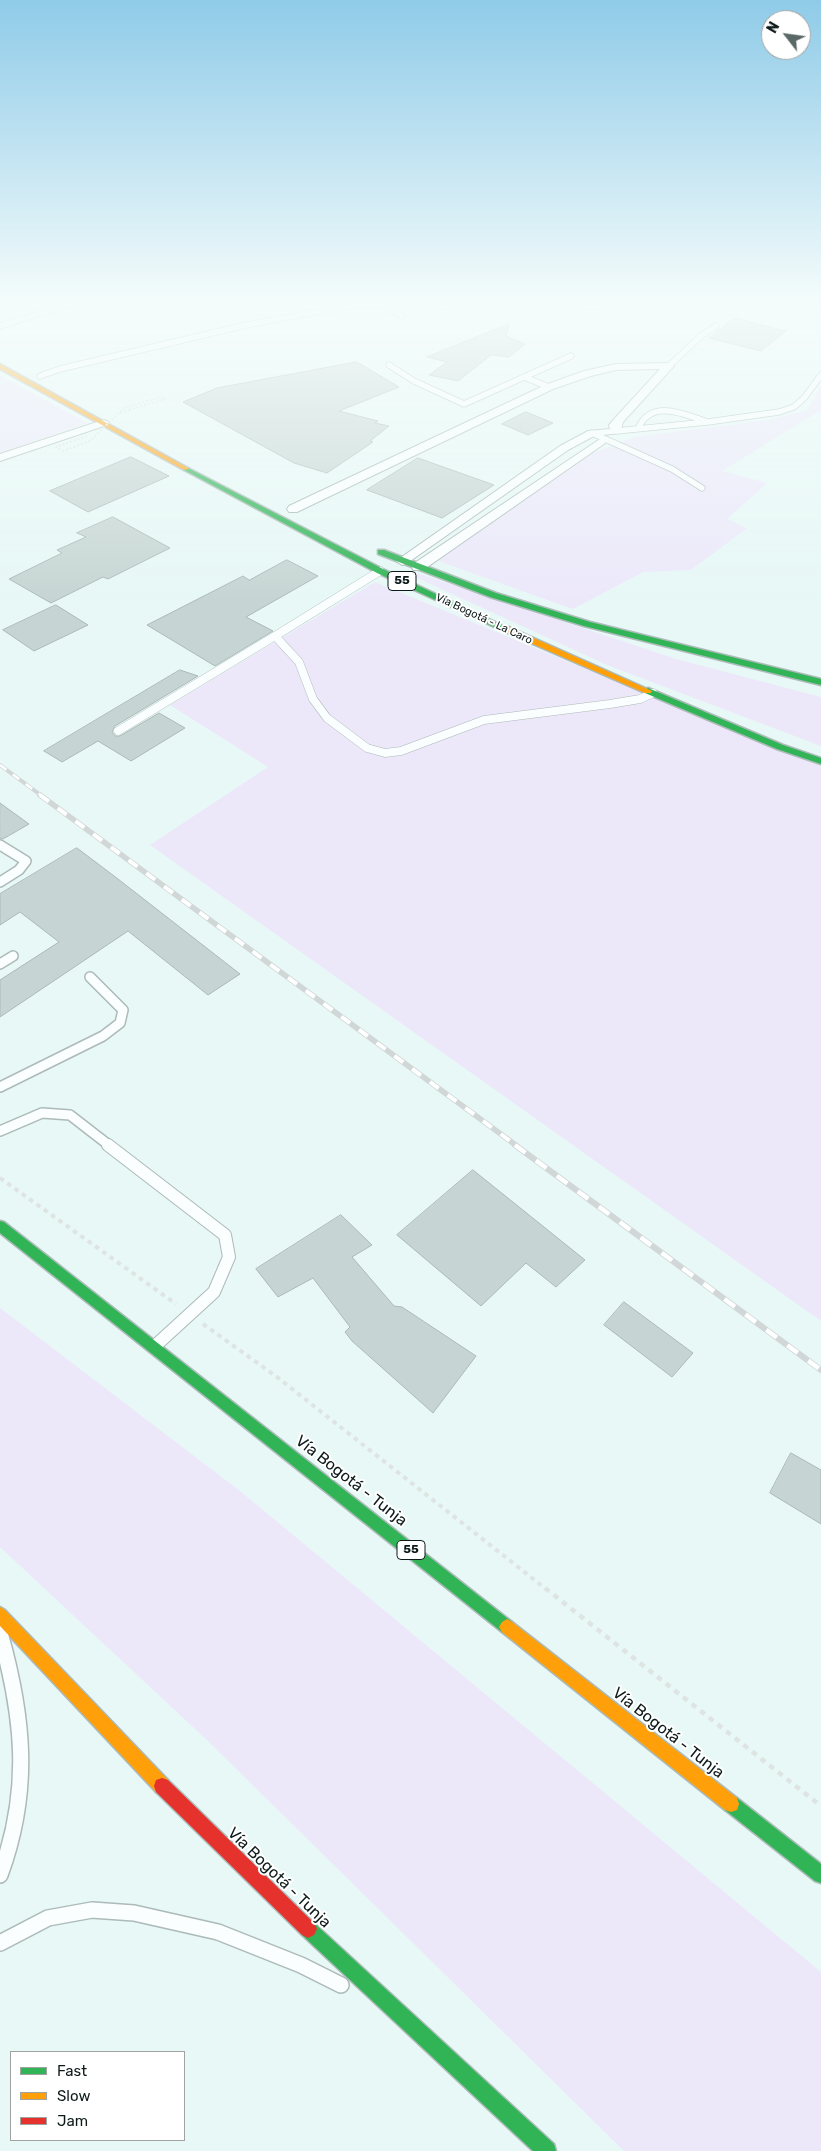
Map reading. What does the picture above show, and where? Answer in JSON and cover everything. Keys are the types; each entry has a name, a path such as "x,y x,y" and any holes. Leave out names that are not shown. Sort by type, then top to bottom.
{"main road":[{"name":"Vía Bogotá - La Caro","path":"64,401 277,518 380,571 574,660 780,747 821,761"},
{"name":"Vía Bogotá - La Caro","path":"372,548 493,595 587,624 820,682"},
{"path":"780,747 821,757"},
{"name":"Vía Bogotá - Tunja","path":"0,1226 821,1875"},
{"name":"Vía Bogotá - Tunja","path":"0,1615 134,1758 273,1896 392,2010 547,2151"}],"street":[{"path":"294,509 519,401"},
{"path":"616,431 615,425 636,401"},
{"path":"0,458 103,423"},
{"path":"402,561 564,448 592,433 610,432 604,440 418,567"}],"lane":[{"path":"458,401 464,404 470,401"},
{"path":"616,431 708,422 779,412 794,407 800,401"},
{"path":"638,429 639,420 647,413 663,410 684,413 708,422"},
{"path":"604,440 672,469 702,488"},
{"path":"118,731 380,571"},
{"path":"275,636 299,662 313,698 327,718 367,748 385,753 401,751 484,720 610,704 640,699 653,692"},
{"path":"0,845 26,861 19,870 0,882"},
{"path":"0,964 13,956"},
{"path":"0,1087 103,1036 120,1023 123,1010 90,977"},
{"path":"0,1131 42,1113 70,1115 225,1235 229,1257 214,1292 154,1346"},
{"path":"0,1633 11,1668 20,1730 19,1796 14,1830 0,1875"},
{"path":"0,1943 48,1918 92,1910 134,1913 218,1932 301,1965 392,2010"}],"path":[{"path":"87,436 56,447 63,451 90,441 124,408 146,401"},
{"path":"129,410 160,401"},
{"path":"0,1178 277,1377 821,1806"}],"shaded area":[{"path":"0,401 48,401 87,423 0,453"},
{"path":"812,401 821,401 821,410 722,471 767,483 727,519 747,528 691,570 643,572 573,609 438,561 588,455 634,437 768,420 807,410"},
{"path":"417,573 676,659 821,697 821,746 607,665 413,576"},
{"path":"375,582 821,766 821,1321 150,845 268,767 170,705"},
{"path":"0,1308 240,1491 821,1972 821,2151 624,2151 209,1742 0,1547"}],"building":[{"path":"363,401 339,411 378,421 375,423 389,426 370,441 373,442 327,473 294,463 183,402"},
{"path":"526,412 553,423 528,435 502,424"},
{"path":"131,457 169,476 88,512 50,491"},
{"path":"418,458 494,485 442,518 367,490"},
{"path":"113,517 170,548 108,579 103,577 51,603 9,579 62,553 57,550 86,537 77,533"},
{"path":"287,560 318,576 246,617 273,631 215,666 147,625 243,576 249,580"},
{"path":"56,605 88,625 34,651 3,630"},
{"path":"180,670 198,676 115,726 112,732 115,736 120,736 159,713 185,728 131,761 98,741 62,762 44,751"},
{"path":"0,803 29,824 3,839 0,838"},
{"path":"77,848 240,974 208,995 128,931 0,1017 0,980 59,942 20,912 0,925 0,894"},
{"path":"473,1170 585,1260 556,1287 526,1263 481,1306 397,1235"},
{"path":"341,1215 372,1245 352,1257 394,1306 402,1307 476,1356 433,1413 352,1341 345,1332 350,1327 313,1278 278,1297 256,1269"},
{"path":"624,1302 693,1353 672,1377 604,1325"},
{"path":"791,1453 821,1470 821,1524 770,1493"}],"railway":[{"path":"0,765 42,796"},
{"path":"40,795 517,1146"},
{"path":"515,1145 821,1370"}],"traffic: fast":[{"path":"186,469 380,571 506,629"},
{"path":"381,552 493,595 587,624 821,682"},
{"path":"648,691 780,747 821,761"},
{"path":"0,1226 507,1627"},
{"path":"731,1804 821,1875"},
{"path":"308,1929 547,2151"}],"traffic: slow":[{"path":"64,401 186,469"},
{"path":"506,629 648,691"},
{"path":"0,1615 162,1786"},
{"path":"507,1627 731,1804"}],"traffic: jam":[{"path":"162,1786 308,1929"}]}
